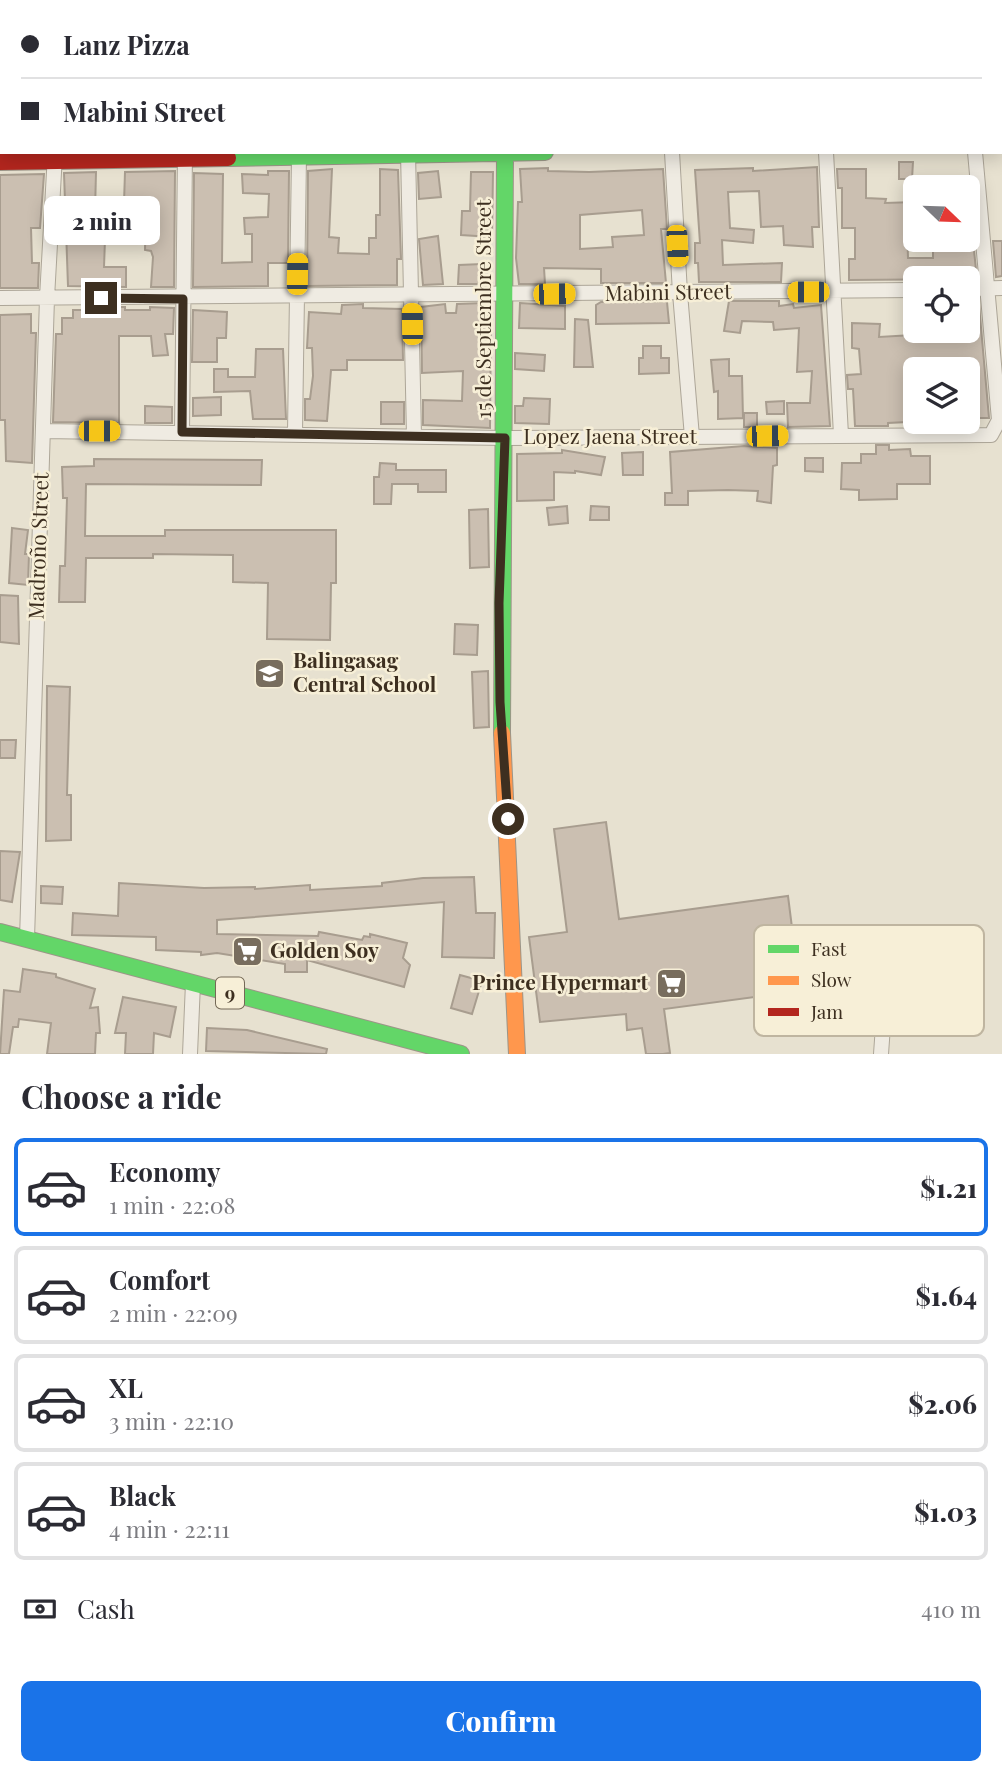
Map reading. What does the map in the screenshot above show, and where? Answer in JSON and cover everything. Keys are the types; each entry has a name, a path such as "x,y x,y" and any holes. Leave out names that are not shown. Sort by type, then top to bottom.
{"main road":[{"path":"0,162 55,156 299,154"},
{"name":"15 de Septiembre Street","path":"505,154 505,438 499,603 500,702 509,840 517,1054"},
{"name":"9","path":"0,932 461,1054"}],"street":[{"path":"295,433 299,154"},
{"path":"408,154 414,436"},
{"path":"672,154 692,437"},
{"path":"826,154 841,435"},
{"path":"975,154 995,288"},
{"path":"182,432 185,155"},
{"name":"Madroño Street","path":"27,939 47,298 55,156"},
{"name":"Lopez Jaena Street","path":"43,431 505,438 986,436 996,432 999,420 995,288"},
{"name":"Mabini Street","path":"0,298 183,299 903,290"},
{"path":"190,1054 193,983"},
{"path":"881,1054 882,1036"}],"building":[{"path":"899,162 913,162 912,175 903,175 903,179 899,179"},
{"path":"817,167 819,227 812,227 813,247 784,245 783,226 761,227 759,191 728,192 730,228 754,230 753,243 722,240 723,265 782,263 781,282 699,282 698,263 695,263 695,243 700,243 695,170 753,168 753,171"},
{"path":"548,168 548,171 589,172 663,169 667,229 661,229 666,283 601,283 601,269 544,268 545,284 519,284 516,258 518,202 522,202 520,169","holes":["642,210 644,235 612,237 613,247 580,249 580,215"]},
{"path":"332,169 329,237 339,238 338,253 369,254 369,238 376,238 376,215 380,215 380,169 398,170 401,259 397,259 397,285 307,286 308,171"},
{"path":"837,169 866,169 866,198 886,199 885,203 903,202 903,252 908,252 908,258 933,258 933,252 974,252 976,266 903,266 903,280 849,280 849,259 855,259 855,228 842,228 842,188 838,188"},
{"path":"175,171 174,287 151,287 153,257 151,251 145,250 146,203 124,203 125,172"},
{"path":"268,171 289,171 288,263 268,263 268,286 193,287 194,173 223,174 222,263 252,262 252,234 245,234 244,218 268,217 269,194 243,193 242,174 268,175"},
{"path":"438,171 441,197 419,199 418,173"},
{"path":"96,172 95,212 106,212 104,267 126,267 126,287 68,286 64,173"},
{"path":"471,172 493,172 492,237 461,235 462,211 470,211"},
{"path":"44,174 40,228 31,228 32,263 39,263 38,288 0,288 0,175"},
{"path":"438,236 443,284 423,285 419,239"},
{"path":"993,241 1002,241 1002,276 996,277"},
{"path":"482,264 483,284 458,284 459,265"},
{"path":"729,301 779,301 779,306 793,304 794,308 821,305 830,426 788,427 787,403 810,403 812,371 797,372 799,328 774,330 773,322 742,321 740,333 724,331"},
{"path":"601,302 667,302 669,323 596,324 596,305"},
{"path":"484,303 484,309 491,309 490,428 423,425 423,400 462,401 463,371 422,373 421,307 445,304 446,313 456,313 457,304"},
{"path":"520,303 565,306 565,329 519,328"},
{"path":"363,304 363,308 402,309 403,360 347,360 347,370 331,370 327,421 305,420 305,399 310,399 313,376 312,348 307,348 309,312 341,314 342,305"},
{"path":"94,307 125,307 125,310 174,308 173,334 165,334 168,355 153,356 151,336 119,336 119,423 53,422 56,334 62,334 62,318 73,318 73,310 94,310"},
{"path":"193,310 227,312 226,338 217,338 217,362 192,362"},
{"path":"31,314 31,333 36,333 32,463 6,461 5,420 0,420 0,315"},
{"path":"980,316 989,418 980,418 980,357 903,357 903,422 888,423 888,426 855,426 853,389 848,389 847,375 861,374 859,349 852,348 852,323 880,324 879,337 903,336 903,343 980,343"},
{"path":"575,319 588,320 593,367 574,367"},
{"path":"643,346 661,346 661,358 669,358 669,373 639,374 639,358 643,358"},
{"path":"256,349 283,349 286,419 253,419 250,391 214,392 214,369 228,369 228,377 255,377"},
{"path":"515,353 545,355 544,371 515,369"},
{"path":"729,359 729,376 742,376 743,418 718,419 718,391 714,392 711,360"},
{"path":"221,397 221,415 193,416 193,398"},
{"path":"524,398 550,399 549,424 515,423 515,406 523,406"},
{"path":"784,401 784,414 767,414 766,402"},
{"path":"381,402 404,402 404,424 381,424"},
{"path":"145,406 172,407 172,423 145,423"},
{"path":"744,413 757,413 757,427 744,427"},
{"path":"876,445 889,445 889,450 910,449 911,456 930,456 930,484 897,484 897,499 859,500 859,490 841,489 842,463 861,463 861,454 876,454"},
{"path":"744,446 777,448 771,503 757,501 758,491 728,490 688,491 688,505 665,505 665,493 672,493 670,452"},
{"path":"562,450 605,457 601,475 575,471 554,472 554,500 517,501 517,454 562,453"},
{"path":"643,452 643,475 623,475 622,453"},
{"path":"805,458 823,458 823,472 805,471"},
{"path":"94,459 262,460 261,485 86,484 85,536 165,536 165,530 336,530 336,583 331,583 330,640 267,639 268,583 233,582 233,555 153,554 153,558 86,558 85,602 59,602 60,566 65,566 67,498 63,498 62,467 94,466"},
{"path":"380,463 396,464 396,470 446,470 446,492 418,492 418,484 392,484 391,504 374,504 374,477 379,477"},
{"path":"567,506 568,523 549,525 547,508"},
{"path":"591,506 609,507 609,520 590,520"},
{"path":"488,509 489,567 470,568 469,510"},
{"path":"12,528 28,530 25,554 29,554 28,585 9,583"},
{"path":"0,595 18,596 19,644 0,642"},
{"path":"455,624 478,625 477,655 454,654"},
{"path":"488,671 489,727 474,728 472,672"},
{"path":"47,686 70,687 67,795 71,795 71,840 46,841"},
{"path":"0,740 16,740 15,758 0,758"},
{"path":"606,822 619,919 788,896 792,925 754,925 754,997 664,1009 670,1053 663,1054 646,1054 642,1028 627,1030 626,1014 540,1022 529,937 567,932 554,829"},
{"path":"0,851 20,852 12,902 0,900"},
{"path":"474,877 476,913 495,913 494,958 442,957 444,902 217,920 217,934 318,936 319,932 362,940 364,936 370,937 370,934 407,943 403,958 410,965 404,987 307,960 307,972 285,972 285,964 217,953 201,955 201,952 156,950 156,937 72,935 73,913 118,916 119,883 255,889 310,885 310,890 382,886 382,883 423,878"},
{"path":"41,886 63,887 62,904 41,903"},
{"path":"23,969 56,974 56,977 95,989 90,1008 98,1007 100,1033 96,1033 95,1054 47,1054 51,1023 19,1019 18,1027 13,1027 9,1054 0,1054 4,990 20,992"},
{"path":"460,975 482,981 472,1014 451,1008"},
{"path":"123,997 176,1007 170,1037 154,1033 153,1054 125,1054 126,1033 115,1033"},
{"path":"207,1028 247,1030 327,1049 326,1054 206,1051"}],"traffic: fast":[{"path":"228,158 439,154"},
{"path":"502,733 505,154"},
{"path":"0,932 461,1054"}],"traffic: slow":[{"path":"502,733 517,1054"}],"traffic: jam":[{"path":"0,162 228,158"}],"place":[{"name":"Balingasag Central School","path":"270,673"},
{"name":"Golden Soy","path":"247,951"},
{"name":"Prince Hypermart","path":"671,983"}],"route":[{"path":"101,298 183,299 182,432 505,438 499,603 500,702 508,819"}]}
